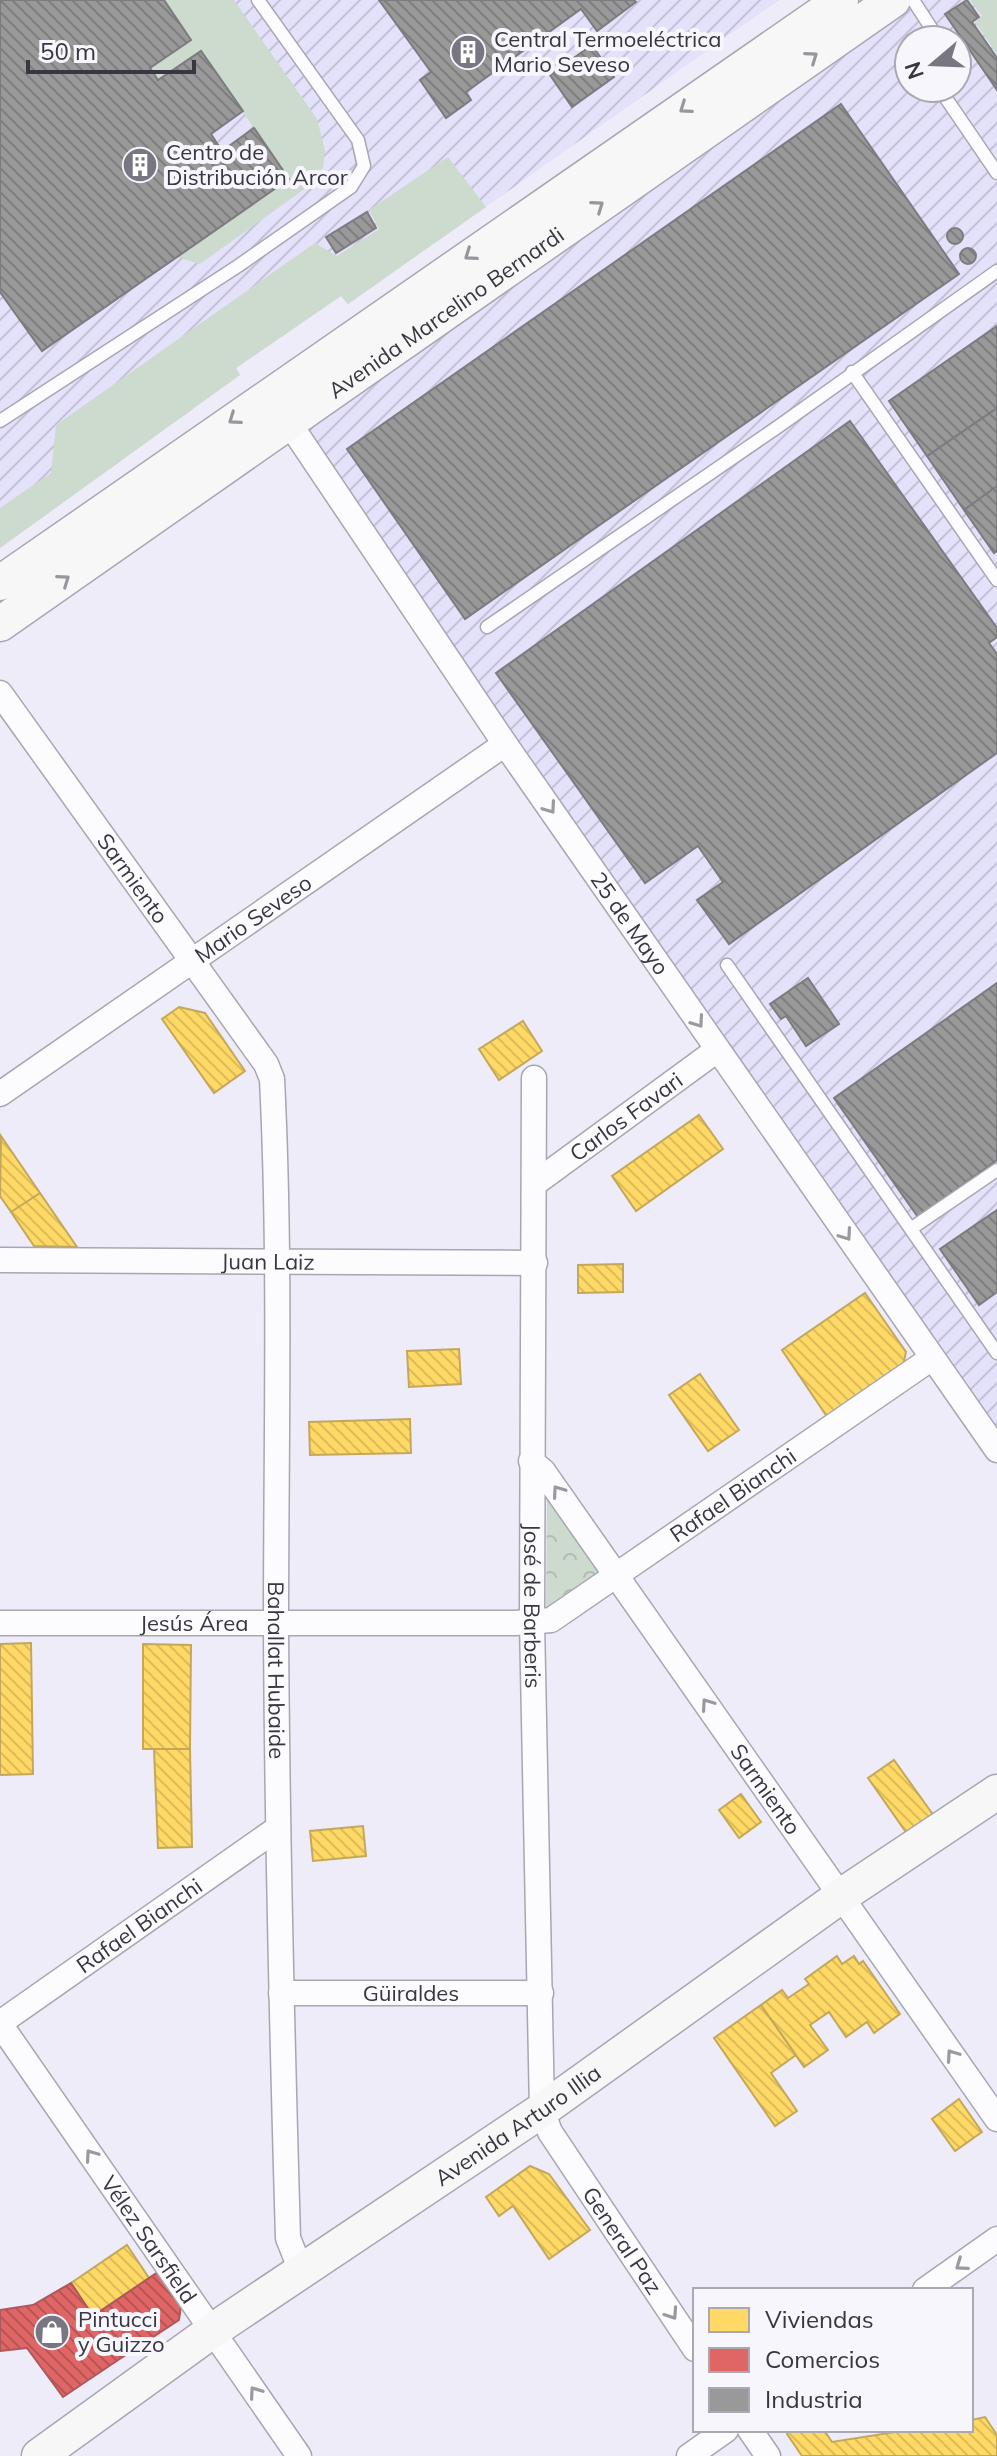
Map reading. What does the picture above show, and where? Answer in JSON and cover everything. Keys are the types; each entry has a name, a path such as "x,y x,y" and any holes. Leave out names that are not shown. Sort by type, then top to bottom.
{"main road":[{"name":"Avenida Marcelino Bernardi","path":"0,583 841,0"},
{"name":"Avenida Marcelino Bernardi","path":"0,624 893,0"},
{"name":"Avenida Arturo Illia","path":"39,2456 212,2331 546,2121 841,1896 997,1792"}],"street":[{"name":"25 de Mayo","path":"269,395 505,744 997,1450"},
{"name":"Sarmiento","path":"0,693 266,1064"},
{"name":"Mario Seveso","path":"0,1094 505,744"},
{"name":"Carlos Favari","path":"534,1184 717,1050"},
{"name":"Bahallat Hubaide","path":"266,1064 272,1089 277,1263 278,1828 288,2238 302,2273"},
{"name":"José de Barberis","path":"534,1078 532,1622 546,2121"},
{"name":"Juan Laiz","path":"0,1260 535,1263"},
{"name":"Rafael Bianchi","path":"532,1622 558,1617 932,1358"},
{"name":"Sarmiento","path":"531,1461 543,1471 617,1575 997,2119"},
{"name":"Jesús Área","path":"0,1623 532,1622"},
{"name":"Rafael Bianchi","path":"0,2024 278,1828"},
{"name":"Güiraldes","path":"281,1993 541,1993"},
{"name":"Vélez Sarsfield","path":"0,2024 299,2456"},
{"name":"General Paz","path":"546,2121 693,2346"},
{"path":"928,2288 997,2239"},
{"path":"689,2456 723,2432"},
{"path":"751,2432 768,2456"}],"lane":[{"path":"0,421 238,266 351,187 364,166 358,140 258,0"},
{"path":"913,0 929,24"},
{"path":"950,104 997,173"},
{"path":"487,627 767,435 997,271"},
{"path":"852,372 997,580"},
{"path":"727,965 997,1353"},
{"path":"912,1228 997,1170"}],"shaded area":[{"path":"0,0 779,0 348,304 341,296 236,368 240,375 0,548"},
{"path":"906,0 997,0 997,1434 292,419"}],"green space":[{"path":"164,0 234,0 317,119 325,151 323,168 314,182 200,264 177,257 289,179 201,51 158,80 150,68 191,39"},
{"path":"970,0 997,0 997,54 975,22 982,16"},
{"path":"448,157 486,207 348,304 341,296 236,368 240,375 0,548 0,508 51,473 56,425 315,243 337,256 379,229 369,210"},
{"path":"547,1489 610,1575 546,1613"}],"building: Viviendas":[{"path":"179,1007 205,1013 245,1071 214,1093 162,1019"},
{"path":"523,1021 542,1051 499,1080 479,1049"},
{"path":"699,1115 723,1149 636,1211 612,1176"},
{"path":"1,1136 40,1193 11,1212 0,1196"},
{"path":"40,1193 77,1247 34,1246 11,1212"},
{"path":"623,1264 623,1292 578,1293 578,1265"},
{"path":"865,1293 906,1352 902,1371 830,1421 782,1350"},
{"path":"459,1349 461,1384 409,1387 407,1351"},
{"path":"700,1374 739,1430 708,1451 669,1395"},
{"path":"410,1419 411,1453 310,1455 309,1422"},
{"path":"31,1643 33,1774 0,1775 0,1644"},
{"path":"143,1644 191,1645 190,1749 143,1749"},
{"path":"154,1749 190,1749 192,1847 158,1848"},
{"path":"894,1760 934,1816 908,1835 868,1778"},
{"path":"741,1794 761,1822 739,1838 719,1810"},
{"path":"363,1826 366,1856 313,1861 310,1831"},
{"path":"837,1956 842,1964 854,1956 859,1964 863,1961 900,2014 874,2033 867,2022 846,2037 829,2012 810,2025 828,2050 804,2067 761,2005 782,1990 788,1998 809,1984 805,1979"},
{"path":"761,2005 796,2055 771,2073 797,2111 775,2126 714,2038"},
{"path":"959,2099 982,2132 955,2151 932,2119"},
{"path":"530,2166 549,2174 590,2230 549,2259 513,2206 499,2216 486,2197"},
{"path":"127,2245 149,2278 93,2316 71,2283"},
{"path":"985,2417 997,2435 997,2456 802,2456 787,2434 825,2432 832,2442 895,2432 973,2432 973,2420"}],"building: Comercios":[{"path":"158,2272 181,2306 179,2320 121,2358 93,2316"},
{"name":"Pintucci y Guizzo","path":"71,2283 121,2358 63,2397 27,2348 0,2351 0,2310 33,2305"}],"building: Industria":[{"name":"Centro de Distribución Arcor","path":"0,0 164,0 191,40 150,68 158,80 201,51 243,111 211,134 222,151 254,128 289,179 42,351 0,292"},
{"name":"Central Termoeléctrica Mario Seveso","path":"379,0 636,2 597,31 581,9 466,92 471,100 446,118 420,80 431,72"},
{"path":"967,0 979,17 972,22 997,58 997,90 973,55 973,24 952,24 945,14"},
{"path":"592,45 614,77 572,107 550,75"},
{"path":"841,104 959,274 465,619 347,449"},
{"path":"367,212 376,228 336,253 326,237"},
{"path":"955,228 961,230 961,242 955,244 949,242 947,236 949,230"},
{"path":"968,248 974,250 974,262 968,264 962,262 960,256 962,250"},
{"path":"997,326 997,408 927,456 889,401"},
{"path":"997,408 997,486 964,510 927,456"},
{"path":"850,421 997,628 997,637 989,643 997,654 997,753 729,944 697,900 723,882 698,846 645,883 496,673"},
{"path":"997,486 997,551 994,553 964,510"},
{"path":"808,978 839,1024 806,1046 786,1016 781,1019 770,1004"},
{"path":"997,983 997,1160 918,1217 834,1098"},
{"path":"997,1210 997,1292 979,1305 940,1249"}],"place":[{"name":"Central Termoeléctrica Mario Seveso","path":"468,52"},
{"name":"Centro de Distribución Arcor","path":"140,165"},
{"name":"Pintucci y Guizzo","path":"52,2332"}]}
